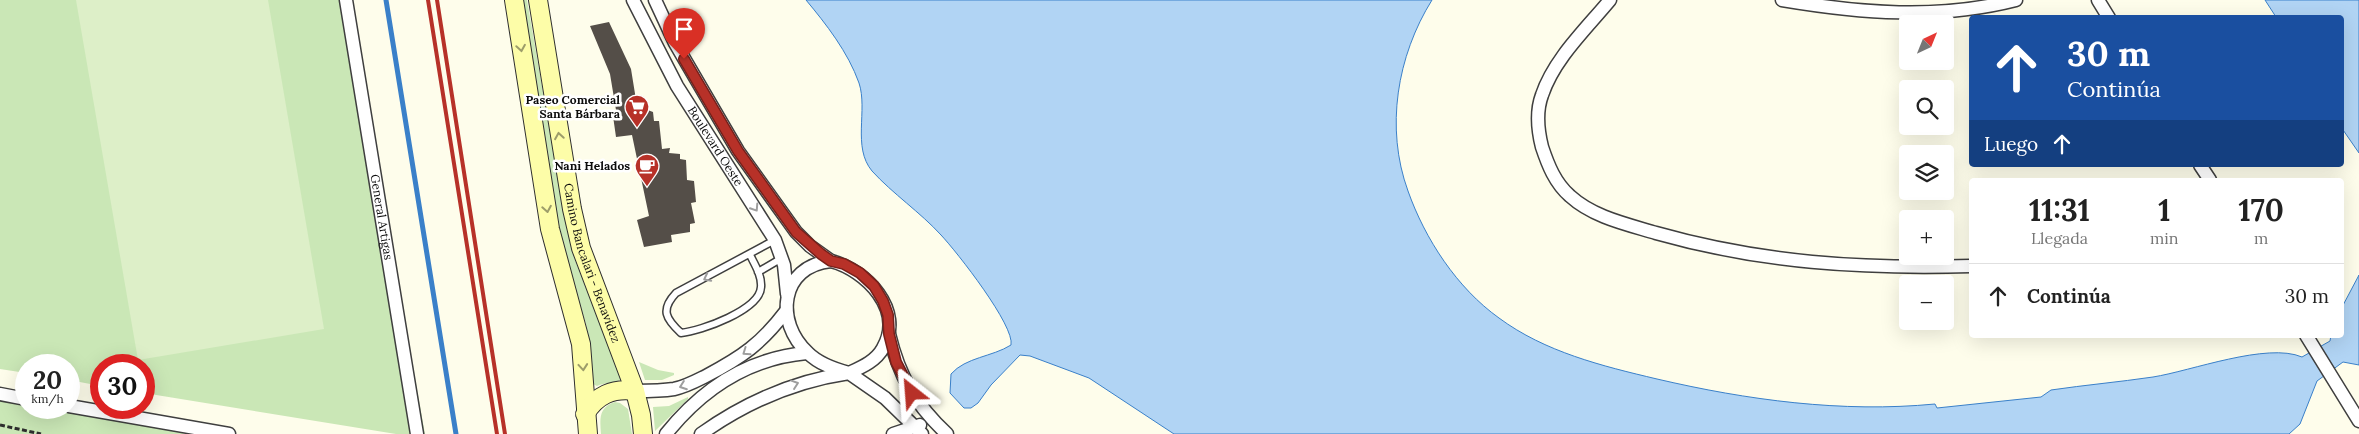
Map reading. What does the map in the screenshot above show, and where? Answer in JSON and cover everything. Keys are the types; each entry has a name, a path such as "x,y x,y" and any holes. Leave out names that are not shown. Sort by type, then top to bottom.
{"main road":[{"name":"Camino Bancalari - Benavídez","path":"514,0 550,229 581,344 588,434"},
{"name":"Camino Bancalari - Benavídez","path":"538,0 568,191 580,248 635,391 642,415 643,434"},
{"path":"585,414 596,400 611,391 623,389 635,391"}],"street":[{"name":"General Artigas","path":"346,0 417,434"},
{"path":"1610,0 1549,77 1541,96 1538,114 1540,140 1548,165 1556,180 1569,196 1588,210 1619,222 1722,250 1776,259 1875,267 1969,266"},
{"path":"1782,0 1867,12 1914,13 1990,7 2016,0"},
{"path":"2098,0 2107,15"},
{"path":"635,5 655,1"},
{"name":"Boulevard Oeste","path":"655,1 676,43 738,151 796,232 810,246 831,261"},
{"name":"Boulevard Oeste","path":"635,5 677,86 775,240 782,258 787,294"},
{"path":"2201,167 2209,178"},
{"path":"775,240 796,232"},
{"path":"919,431 873,388 849,373 832,368 807,353 792,328 786,311 787,294 794,280 802,271 811,265 831,261 844,264 860,273 874,286 883,301 888,315 889,334 896,362 918,404 947,434"},
{"path":"635,391 674,389 690,384 750,350 770,332 786,311"},
{"path":"701,434 720,420 778,390 819,377 849,373 871,361 883,349 889,334"},
{"path":"2309,339 2359,421"},
{"path":"666,434 698,401 750,366 768,358 807,353"},
{"path":"0,394 15,397"},
{"path":"80,408 229,434"},
{"path":"893,434 919,431 932,420"}],"lane":[{"path":"750,255 758,272 762,287 759,296 750,306 728,318 693,332 681,333 670,323 666,310 669,301 676,293 775,240"},
{"path":"758,272 782,258"}],"path":[{"path":"0,425 41,434"},
{"path":"10,434 12,428"}],"green space":[{"path":"0,0 347,0 425,434 396,434 155,395 155,354 90,354 90,384 80,382 80,354 15,354 15,371 0,369"},
{"path":"76,0 268,0 324,329 155,357 155,354 137,354"},
{"path":"522,0 527,0 564,212 575,260 621,379 616,382 597,386 593,384 586,324 567,265 556,213"},
{"path":"639,362 658,370 674,373 674,375 662,380 645,380"},
{"path":"0,394 15,397 15,419 80,419 80,410 90,411 90,419 137,419 229,434 0,434"},
{"path":"688,397 655,431 653,407 669,406"},
{"path":"615,402 628,409 632,434 601,434 601,415 609,404"}],"water":[{"path":"806,0 1432,0 1410,45 1398,93 1396,118 1401,167 1408,191 1423,227 1433,244 1469,292 1499,318 1517,330 1555,349 1595,363 1657,379 1760,399 1830,406 1865,407 1935,404 1937,408 2041,397 2051,390 2153,377 2249,355 2287,353 2302,357 2330,341 2330,338 2344,338 2344,303 2359,275 2359,365 2343,362 2317,381 2300,424 2289,434 1174,434 1089,378 1030,356 1020,355 991,385 978,403 971,408 964,408 950,393 951,374 964,364 1011,345 1010,336 1004,322 984,289 949,244 872,171 866,161 861,140 862,105 859,83 843,49"},
{"path":"2265,0 2359,0 2359,153 2344,131 2344,15 2275,15"}],"building":[{"name":"Paseo Comercial Santa Bárbara","path":"609,22 631,69 637,106 653,112 654,121 659,121 662,149 670,148 669,153 680,154 680,159 686,160 687,180 694,181 696,202 691,203 695,223 690,224 690,232 671,235 672,242 644,247 637,220 649,216 632,135 616,137 613,116 617,116 610,74 590,26"}],"waterway":[{"path":"386,0 456,434"}],"railway":[{"path":"428,0 497,434"},
{"path":"437,0 505,434"}],"place":[{"name":"Paseo Comercial Santa Bárbara","path":"637,128"},
{"name":"Nani Helados","path":"647,187"}],"route":[{"path":"684,59 738,151 781,214 796,232 810,246 831,261 844,264 860,273 874,286 883,301 888,315 889,334 896,362 912,393"}]}
